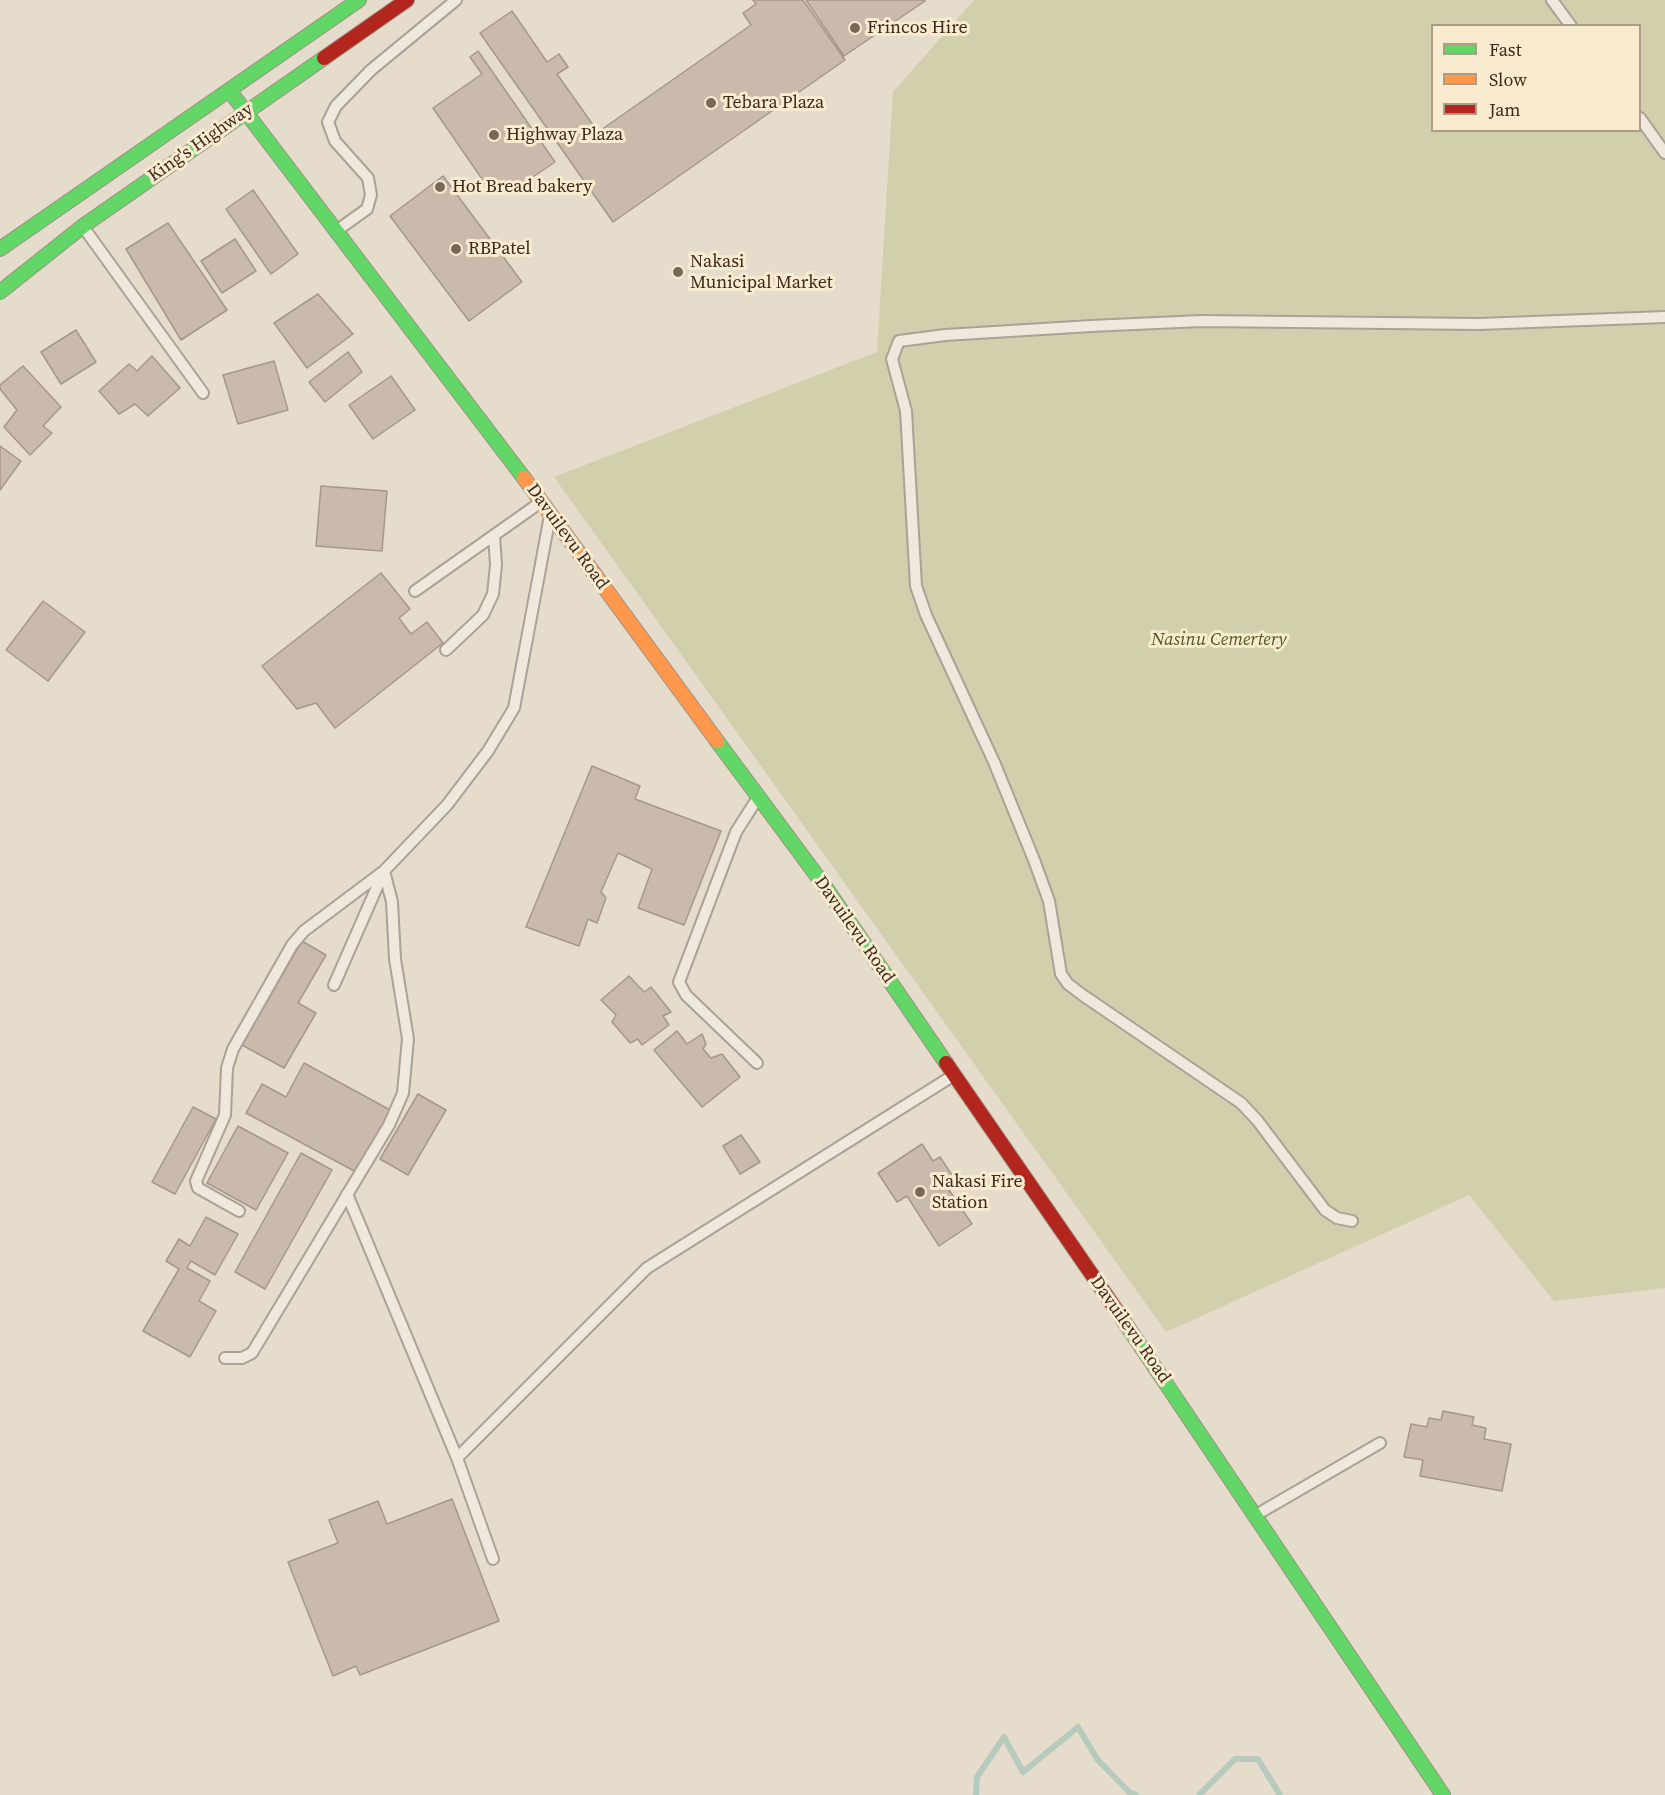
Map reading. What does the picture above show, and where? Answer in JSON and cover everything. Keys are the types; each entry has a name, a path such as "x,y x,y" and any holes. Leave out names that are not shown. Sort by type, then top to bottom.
{"main road":[{"name":"King's Highway","path":"0,249 359,0"},
{"name":"King's Highway","path":"0,292 83,226 407,0"},
{"name":"Davuilevu Road","path":"229,90 550,514 826,888 1256,1516 1443,1795"}],"lane":[{"path":"336,231 367,209 371,195 368,178 335,141 328,122 336,106 371,70 456,0"},
{"path":"1552,0 1569,24"},
{"path":"1641,119 1665,153"},
{"path":"83,226 203,393"},
{"path":"1352,1221 1337,1218 1325,1210 1257,1120 1240,1103 1084,996 1068,984 1061,974 1049,901 1034,860 994,762 926,615 916,586 907,420 892,359 899,341 945,335 1113,325 1222,320 1479,324 1665,317"},
{"path":"416,591 541,502"},
{"path":"239,1211 198,1188 196,1181 225,1115 226,1068 233,1049 292,945 304,932 384,872 447,806 488,751 514,708 550,514"},
{"path":"446,650 483,615 493,594 496,565 494,535"},
{"path":"757,1063 686,995 679,982 736,832 758,796"},
{"path":"334,985 384,872"},
{"path":"225,1358 242,1358 252,1353 397,1110 406,1077 408,1039 395,959 392,902 384,872"},
{"path":"457,1458 647,1268 954,1074"},
{"path":"347,1194 457,1458 493,1559"},
{"path":"1256,1516 1380,1443"}],"green space":[{"name":"Nasinu Cemertery","path":"974,0 1665,0 1665,1288 1554,1301 1469,1195 1166,1332 554,477 877,352 893,92"}],"building":[{"name":"Tebara Plaza","path":"753,0 803,0 845,60 613,222 480,33 512,11 547,62 559,54 568,67 557,74 598,132 751,25 743,13 756,4"},
{"name":"Frincos Hire","path":"806,0 924,0 925,1 844,56"},
{"name":"Highway Plaza","path":"478,51 555,162 509,193 503,184 491,192 433,108 482,74 470,57"},
{"name":"RBPatel","path":"443,176 522,282 469,321 390,216"},
{"path":"253,190 298,254 271,274 226,209"},
{"path":"168,223 227,310 181,340 126,249"},
{"path":"235,239 256,271 222,293 201,261"},
{"path":"318,294 353,334 307,368 274,323"},
{"path":"76,330 96,362 61,384 41,352"},
{"path":"348,352 362,372 325,402 309,382"},
{"path":"152,356 180,388 148,416 135,404 119,414 99,391 129,364 137,371"},
{"path":"274,361 288,410 238,424 223,375"},
{"path":"23,366 61,407 43,426 52,433 30,455 4,427 17,410 0,389 0,385"},
{"path":"391,376 415,410 373,439 349,405"},
{"path":"0,446 21,461 0,490"},
{"path":"321,486 387,491 382,551 316,546"},
{"path":"381,573 410,609 399,618 411,634 427,622 443,643 335,728 316,703 297,709 262,666"},
{"path":"43,601 85,632 48,681 6,650"},
{"path":"592,766 640,786 635,799 721,831 684,925 638,908 652,869 618,853 601,892 606,898 597,923 588,919 579,946 526,927"},
{"path":"302,941 326,955 298,1003 316,1013 284,1068 242,1045"},
{"path":"629,976 644,992 651,987 671,1012 663,1016 669,1025 642,1045 638,1039 630,1043 612,1022 616,1015 601,1000"},
{"path":"677,1031 687,1044 702,1034 706,1044 703,1049 711,1058 722,1054 740,1077 702,1107 654,1050"},
{"path":"304,1063 392,1111 358,1173 246,1113 262,1084 286,1097"},
{"path":"418,1094 446,1110 408,1175 380,1159"},
{"path":"193,1107 216,1119 175,1194 152,1182"},
{"path":"238,1126 288,1153 256,1210 207,1183"},
{"path":"741,1135 760,1162 740,1174 723,1146"},
{"name":"Nakasi Fire Station","path":"922,1144 933,1161 940,1157 956,1181 947,1187 972,1224 939,1246 907,1196 897,1202 878,1173"},
{"path":"301,1153 332,1170 265,1289 235,1272"},
{"path":"206,1217 238,1234 215,1275 191,1261 187,1268 210,1281 199,1301 216,1311 190,1357 143,1331 179,1269 166,1261 179,1239 190,1246"},
{"path":"1443,1411 1474,1417 1472,1425 1486,1428 1484,1439 1511,1444 1502,1491 1420,1476 1423,1460 1404,1457 1411,1424 1427,1427 1429,1418 1441,1420"},
{"path":"452,1499 499,1621 360,1675 356,1666 333,1676 288,1562 338,1543 329,1520 378,1501 387,1524"}],"waterway":[{"path":"976,1795 977,1777 1004,1737 1023,1772 1078,1727 1097,1759 1129,1792 1136,1795"},
{"path":"1199,1795 1235,1759 1258,1759 1280,1795"}],"traffic: fast":[{"path":"0,249 359,0"},
{"path":"0,292 83,226 324,58"},
{"path":"232,94 524,478"},
{"path":"717,741 826,888 946,1063"},
{"path":"1117,1311 1443,1795"}],"traffic: slow":[{"path":"524,478 717,741"}],"traffic: jam":[{"path":"324,58 407,0"},
{"path":"946,1063 1117,1311"}],"place":[{"name":"Frincos Hire","path":"855,28"},
{"name":"Tebara Plaza","path":"711,103"},
{"name":"Highway Plaza","path":"494,135"},
{"name":"Hot Bread bakery","path":"440,187"},
{"name":"RBPatel","path":"456,249"},
{"name":"Nakasi Municipal Market","path":"678,272"},
{"name":"Nakasi Fire Station","path":"920,1192"}]}
